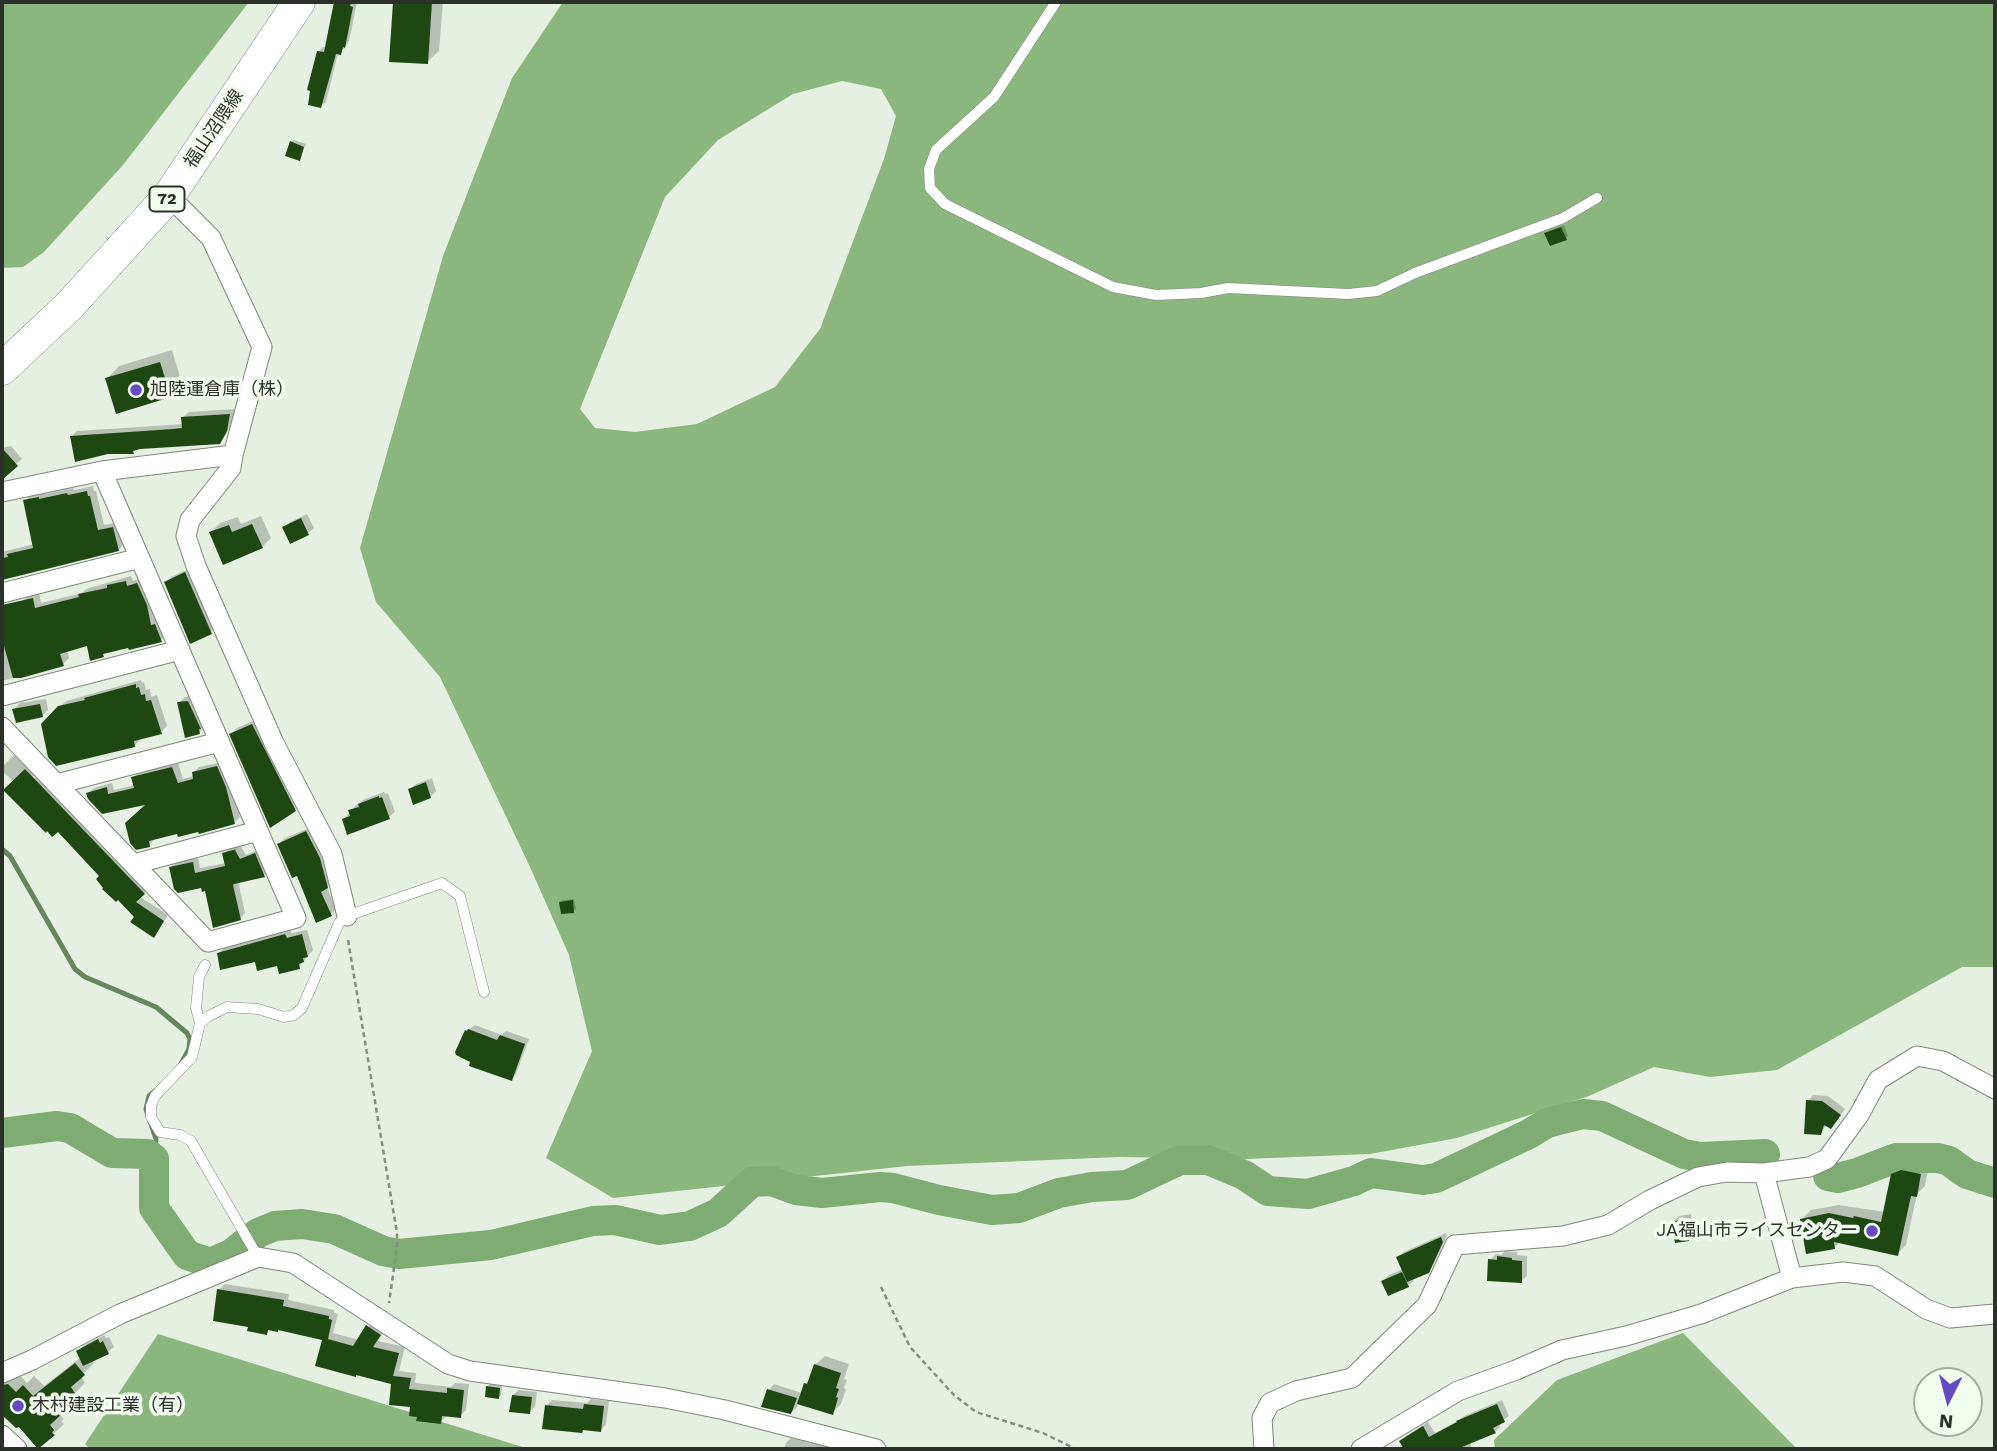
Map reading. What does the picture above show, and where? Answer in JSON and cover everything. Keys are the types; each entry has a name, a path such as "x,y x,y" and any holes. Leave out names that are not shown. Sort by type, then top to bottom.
{"main road":[{"name":"福山沼隈線","path":"5,359 69,306 169,196 299,2"}],"street":[{"path":"169,196 211,238 262,347 231,468 190,520 186,536 196,566 274,743 332,853 347,916"},
{"path":"2,492 102,471 233,455"},
{"path":"2,727 208,942 296,918 102,471"},
{"path":"2,593 140,558"},
{"path":"2,696 180,650"},
{"path":"57,784 219,742"},
{"path":"134,864 258,831"},
{"path":"1264,1449 1262,1418 1269,1403 1296,1391 1352,1378 1427,1306 1455,1245 1563,1236 1608,1225 1650,1200 1698,1177 1727,1171 1764,1172 1809,1167 1827,1159 1858,1115 1878,1080 1917,1056 1943,1061 1995,1090"},
{"path":"1764,1172 1792,1278"},
{"path":"2,1373 255,1251 293,1263 448,1364 470,1371 725,1410 876,1449"},
{"path":"1361,1449 1458,1391 1562,1350 1626,1336 1700,1314 1792,1278 1843,1272 1875,1276 1926,1309 1950,1318 1995,1314"},
{"path":"2,1435 17,1449"}],"lane":[{"path":"1056,2 994,97 936,150 929,169 930,188 945,204 1113,287 1156,295 1201,293 1228,288 1348,294 1377,291 1415,273 1563,218 1597,198"},
{"path":"200,1023 227,1007 258,1009 284,1017 294,1015 302,1009 339,923 347,916 442,883 460,897 484,992"},
{"path":"205,965 199,977 196,1008 200,1023 192,1057 155,1096 151,1117 160,1132 180,1135 191,1142 255,1251"}],"path":[{"path":"347,916 345,925 397,1233 387,1322"},
{"path":"881,1287 910,1347 954,1395 976,1412 1043,1433 1076,1449"}],"green space":[{"path":"2,2 249,2 123,165 44,252 23,267 2,268"},
{"path":"563,2 1995,2 1995,967 1962,967 1777,1070 1710,1077 1654,1067 1589,1096 1457,1138 1370,1154 1245,1159 1119,1157 907,1166 613,1198 546,1158 592,1051 569,955 440,677 376,602 360,548 443,256 512,78","holes":["842,81 881,89 896,116 884,159 820,329 775,387 697,424 635,432 595,428 580,409 665,197 718,140 793,94"]},
{"path":"1683,1333 1797,1449 1495,1449 1494,1440 1557,1380"},
{"path":"158,1334 529,1449 90,1449 85,1444"}],"building":[{"path":"334,2 351,2 350,6 353,7 345,48 343,47 341,55 336,54 321,108 308,105 310,91 307,90 317,51 324,52"},
{"path":"393,2 432,2 428,64 389,62"},
{"path":"290,141 304,147 300,161 285,156"},
{"path":"1561,227 1567,240 1550,246 1544,233"},
{"name":"旭陸運倉庫（株）","path":"160,362 171,397 116,414 105,378"},
{"path":"230,414 227,431 220,444 140,449 133,451 134,454 108,454 75,462 70,436 182,428 181,417"},
{"path":"2,448 18,466 2,480"},
{"path":"87,491 98,530 113,527 119,551 2,580 2,558 8,557 7,554 33,548 23,500"},
{"path":"301,518 309,535 290,544 282,527"},
{"path":"252,524 263,548 223,565 209,532 229,525 232,532"},
{"path":"185,572 212,634 190,644 164,582"},
{"path":"126,581 127,586 137,583 147,605 151,625 155,624 162,642 103,654 104,657 90,661 87,646 60,654 64,666 13,678 2,639 2,605 33,598 35,608"},
{"path":"136,684 141,695 145,694 146,701 151,700 162,734 134,741 135,747 56,766 48,757 41,724 58,706"},
{"path":"188,701 201,729 200,734 185,738 177,702"},
{"path":"40,704 43,717 16,723 12,709"},
{"path":"252,724 296,811 270,828 229,734"},
{"path":"217,766 226,787 235,824 199,834 198,832 178,837 177,834 149,841 150,847 136,850 130,843 125,823 145,805 102,814 86,793 107,787 108,794 134,788 131,777 172,767 178,783 193,779 192,772"},
{"path":"25,769 145,894 136,902 164,921 154,938 130,922 134,917 118,900 116,902 102,889 96,879 99,876 58,832 52,837 47,831 46,833 3,790"},
{"path":"426,782 431,798 413,805 408,789"},
{"path":"382,797 390,819 347,835 342,819 350,816 348,810"},
{"path":"306,831 320,858 328,888 321,892 332,916 316,923 297,876 292,878 277,844"},
{"path":"237,849 235,850 240,859 255,853 265,877 234,884 241,920 213,928 205,891 202,892 201,888 178,893 174,889 169,867 193,862 195,873 225,866 222,853"},
{"path":"573,900 574,913 561,914 559,902"},
{"path":"285,934 287,938 302,934 308,957 303,958 304,962 299,964 300,969 279,974 277,966 257,971 255,962 220,970 217,953"},
{"path":"465,1030 497,1040 500,1035 525,1044 512,1081 469,1066 470,1062 456,1055"},
{"path":"1806,1100 1822,1101 1841,1115 1831,1129 1824,1125 1821,1135 1804,1134"},
{"path":"1901,1170 1921,1174 1917,1197 1911,1196 1898,1256 1834,1242 1835,1249 1806,1254 1800,1219 1829,1213 1881,1222 1891,1174"},
{"path":"1686,1219 1689,1241 1675,1243 1671,1222"},
{"path":"1441,1237 1443,1242 1429,1273 1407,1282 1396,1257"},
{"path":"1497,1256 1522,1261 1522,1283 1487,1281 1488,1259 1497,1260"},
{"path":"1402,1272 1409,1287 1388,1296 1381,1281"},
{"path":"217,1289 284,1300 283,1306 329,1316 332,1320 328,1339 353,1346 366,1325 381,1335 373,1347 399,1353 393,1376 411,1378 409,1389 447,1393 447,1388 464,1390 461,1418 442,1416 441,1424 416,1421 417,1417 409,1416 410,1407 389,1405 391,1384 315,1366 322,1340 278,1330 268,1330 267,1335 247,1331 248,1327 213,1321"},
{"path":"98,1339 100,1343 103,1341 109,1354 83,1366 76,1351"},
{"path":"75,1363 85,1375 71,1387 76,1395 62,1408 65,1411 50,1425 55,1435 38,1449 19,1427 16,1428 2,1415 2,1385 8,1384 16,1392 23,1385 33,1396"},
{"path":"814,1364 841,1373 836,1388 839,1389 838,1398 833,1415 797,1404"},
{"path":"486,1386 500,1388 499,1399 485,1397"},
{"path":"767,1389 797,1398 791,1414 761,1407"},
{"path":"512,1395 532,1397 530,1414 509,1412"},
{"path":"584,1404 604,1406 601,1432 542,1429 545,1405 583,1409"},
{"path":"1497,1404 1505,1422 1493,1428 1496,1433 1457,1449 1404,1449 1399,1441 1423,1426 1429,1437 1456,1421"}],"waterway":[{"path":"2,849 10,856 75,969 85,977 156,1007 187,1033 190,1039 189,1049 181,1064"},
{"path":"154,1159 156,1139 146,1109 149,1096 155,1091"},
{"path":"2,1133 57,1126 70,1128 112,1153 148,1154 154,1159 154,1208 187,1255 210,1263 231,1254 258,1233 275,1226 302,1224 334,1229 383,1251 399,1254 491,1245 593,1221 615,1220 660,1230 690,1226 718,1213 752,1182 771,1181 796,1190 822,1193 893,1188 992,1210 1019,1208 1059,1193 1092,1187 1127,1185 1180,1160 1208,1160 1244,1175 1268,1191 1308,1194 1354,1181 1371,1173 1423,1180 1436,1178 1547,1123 1583,1114 1602,1116 1684,1154 1701,1157 1765,1154"},
{"path":"1828,1176 1838,1178 1857,1173 1896,1158 1938,1158 1949,1161 1967,1174 1995,1183"}],"place":[{"name":"旭陸運倉庫（株）","path":"136,390"},
{"name":"JA福山市ライスセンター","path":"1872,1231"},
{"name":"木村建設工業（有）","path":"18,1406"}]}
